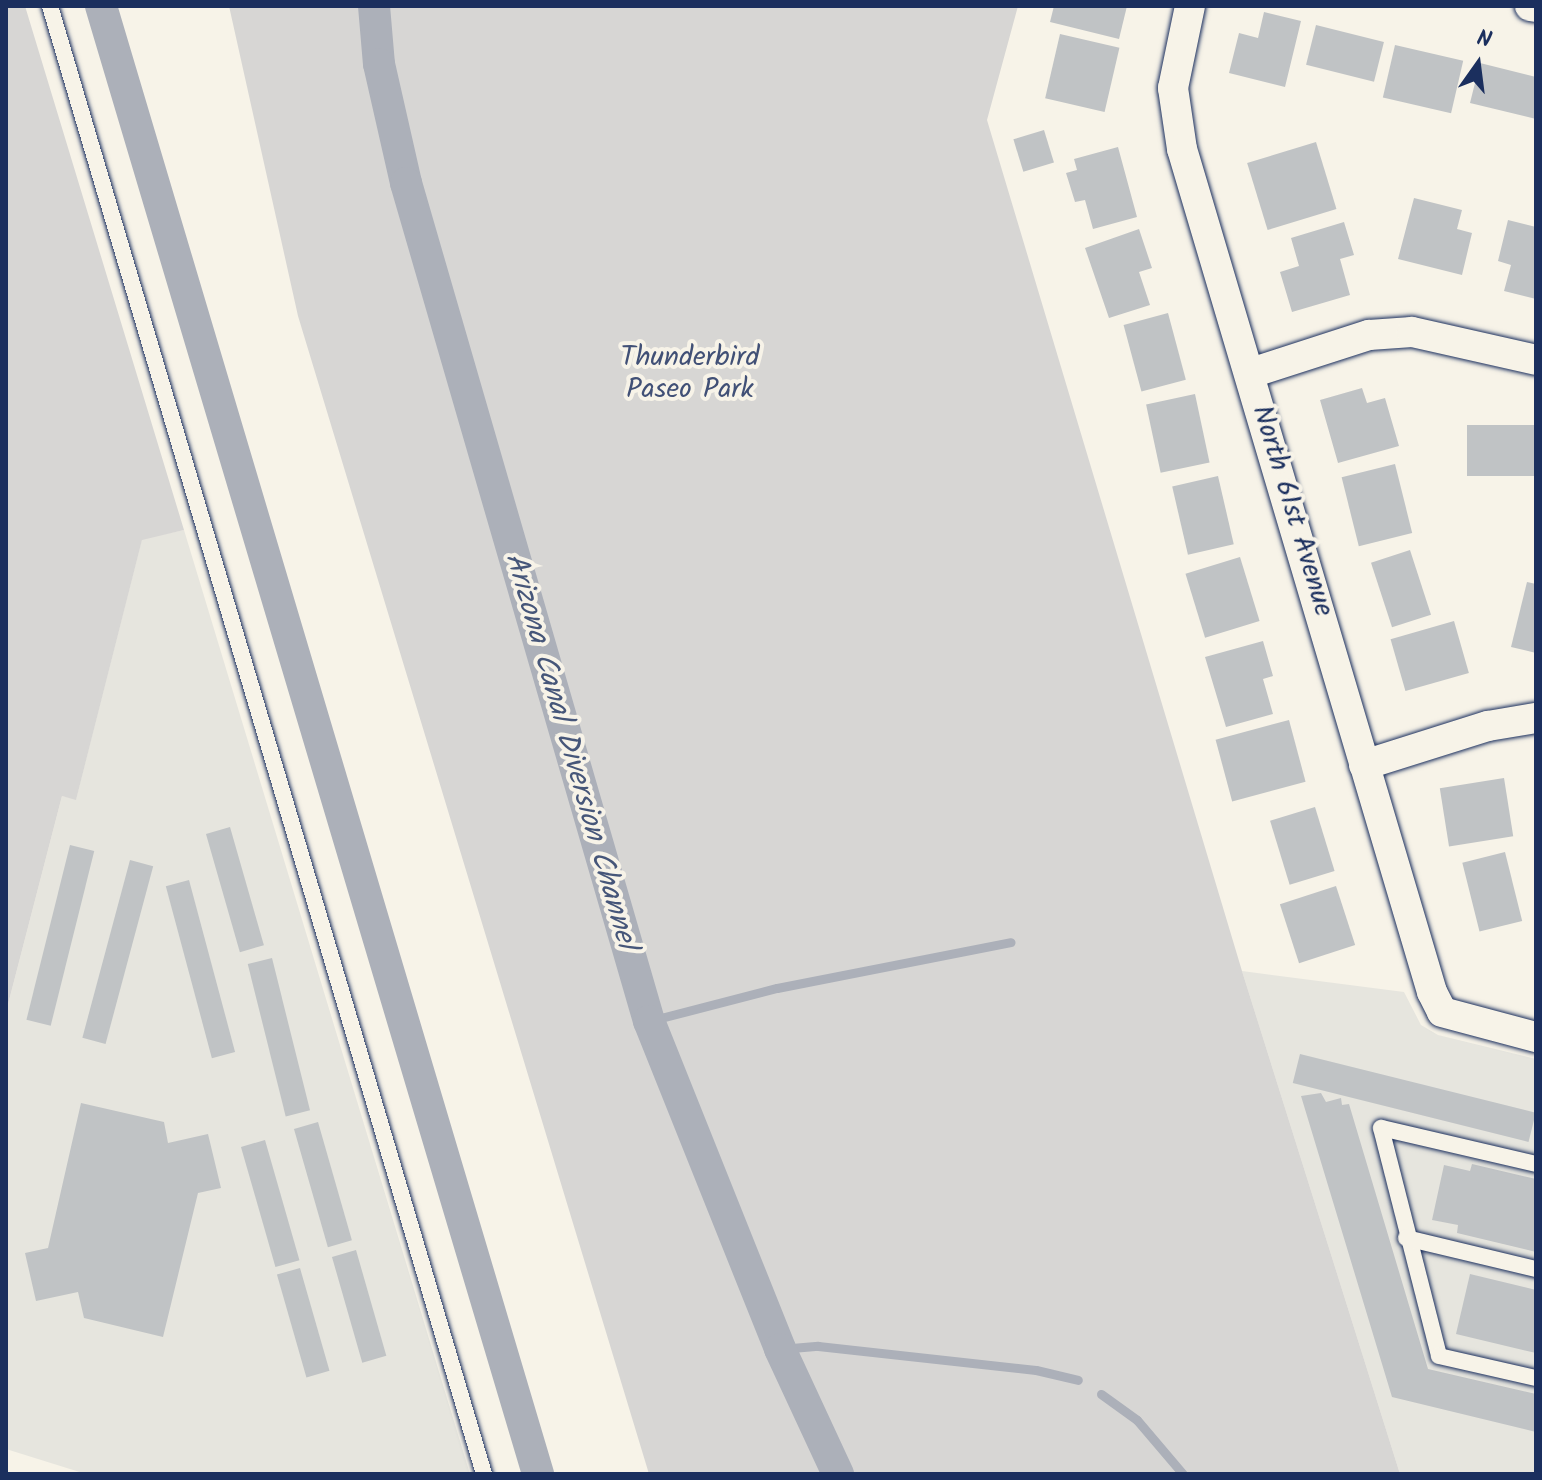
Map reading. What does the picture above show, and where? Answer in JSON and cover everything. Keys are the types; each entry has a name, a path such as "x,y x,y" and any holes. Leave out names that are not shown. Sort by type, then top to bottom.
{"street":[{"name":"North 61st Avenue","path":"1190,6 1173,88 1174,116 1432,992 1442,1012 1536,1037"},
{"path":"1251,373 1369,335 1412,332 1536,360"},
{"path":"1364,765 1488,726 1536,718"}],"lane":[{"path":"50,6 484,1474"},
{"path":"1536,1164 1381,1128 1406,1238 1439,1356 1536,1378"},
{"path":"1406,1238 1536,1269"}],"shaded area":[{"path":"184,530 470,1474 86,1474 6,1449 6,1012 62,796 76,799 142,539"},
{"path":"1242,971 1404,992 1421,1025 1438,1035 1536,1059 1536,1474 1400,1474"}],"green space":[{"path":"6,6 25,6 184,530 142,540 76,800 62,796 6,1012"},
{"name":"Thunderbird Paseo Park","path":"229,6 1018,6 987,120 1242,971 1400,1474 649,1474 298,316"}],"building":[{"path":"1054,6 1127,6 1119,39 1050,22"},
{"path":"1264,12 1301,21 1285,87 1229,73 1239,33 1258,38"},
{"path":"1316,25 1384,42 1374,82 1306,65"},
{"path":"1060,34 1119,48 1105,112 1045,98"},
{"path":"1395,45 1463,61 1451,113 1383,98"},
{"path":"1480,63 1536,77 1536,119 1470,103"},
{"path":"1044,130 1054,163 1023,172 1013,139"},
{"path":"1316,142 1336,209 1268,230 1247,163"},
{"path":"1118,147 1137,217 1093,229 1085,200 1075,202 1066,173 1077,170 1074,159"},
{"path":"1414,198 1462,210 1457,229 1472,233 1462,275 1398,259"},
{"path":"1508,220 1536,227 1536,299 1504,291 1511,265 1498,261"},
{"path":"1344,222 1354,255 1340,259 1350,295 1292,312 1280,272 1299,266 1291,238"},
{"path":"1139,229 1152,268 1139,272 1150,305 1109,318 1085,248"},
{"path":"1168,313 1186,380 1141,392 1124,325"},
{"path":"1362,388 1367,403 1385,398 1399,446 1338,463 1320,400"},
{"path":"1195,394 1210,462 1161,473 1146,404"},
{"path":"1467,425 1536,425 1536,476 1467,476"},
{"path":"1395,464 1412,533 1359,546 1342,477"},
{"path":"1218,476 1234,544 1188,555 1172,487"},
{"path":"1410,550 1431,615 1392,627 1371,563"},
{"path":"1240,557 1260,621 1205,638 1185,574"},
{"path":"1527,582 1536,584 1536,653 1511,647"},
{"path":"1454,621 1469,673 1405,691 1391,639"},
{"path":"1263,641 1273,676 1263,679 1273,714 1226,727 1205,657"},
{"path":"1289,720 1306,782 1232,801 1216,740"},
{"path":"1504,778 1513,836 1449,846 1440,788"},
{"path":"1315,807 1335,871 1290,885 1270,821"},
{"path":"230,827 264,945 240,952 206,834"},
{"path":"70,845 94,851 51,1026 26,1020"},
{"path":"1505,852 1522,921 1479,932 1462,863"},
{"path":"130,860 153,866 106,1044 82,1038"},
{"path":"189,880 235,1052 212,1058 166,886"},
{"path":"1336,886 1355,945 1299,963 1280,904"},
{"path":"272,958 310,1110 286,1116 248,964"},
{"path":"1300,1054 1536,1113 1529,1142 1293,1083"},
{"path":"1321,1093 1326,1102 1341,1098 1342,1105 1349,1104 1428,1369 1536,1394 1536,1432 1392,1397 1301,1096"},
{"path":"81,1103 164,1122 168,1143 208,1134 221,1188 198,1193 163,1337 84,1318 78,1292 36,1301 25,1253 48,1248"},
{"path":"318,1122 352,1240 328,1247 294,1129"},
{"path":"265,1140 299,1260 275,1267 241,1147"},
{"path":"1472,1164 1536,1179 1536,1252 1457,1233 1458,1225 1432,1220 1444,1165 1470,1171"},
{"path":"356,1250 386,1356 362,1363 332,1257"},
{"path":"300,1268 329,1371 306,1377 277,1275"},
{"path":"1470,1274 1536,1290 1536,1353 1456,1334"}],"waterway":[{"path":"101,6 538,1474"},
{"name":"Arizona Canal Diversion Channel","path":"374,6 379,64 406,183 649,1021 780,1349 838,1474"},
{"path":"649,1021 777,988 1011,942"},
{"path":"780,1349 818,1346 1036,1370 1078,1380"},
{"path":"1101,1394 1137,1420 1183,1474"}]}
